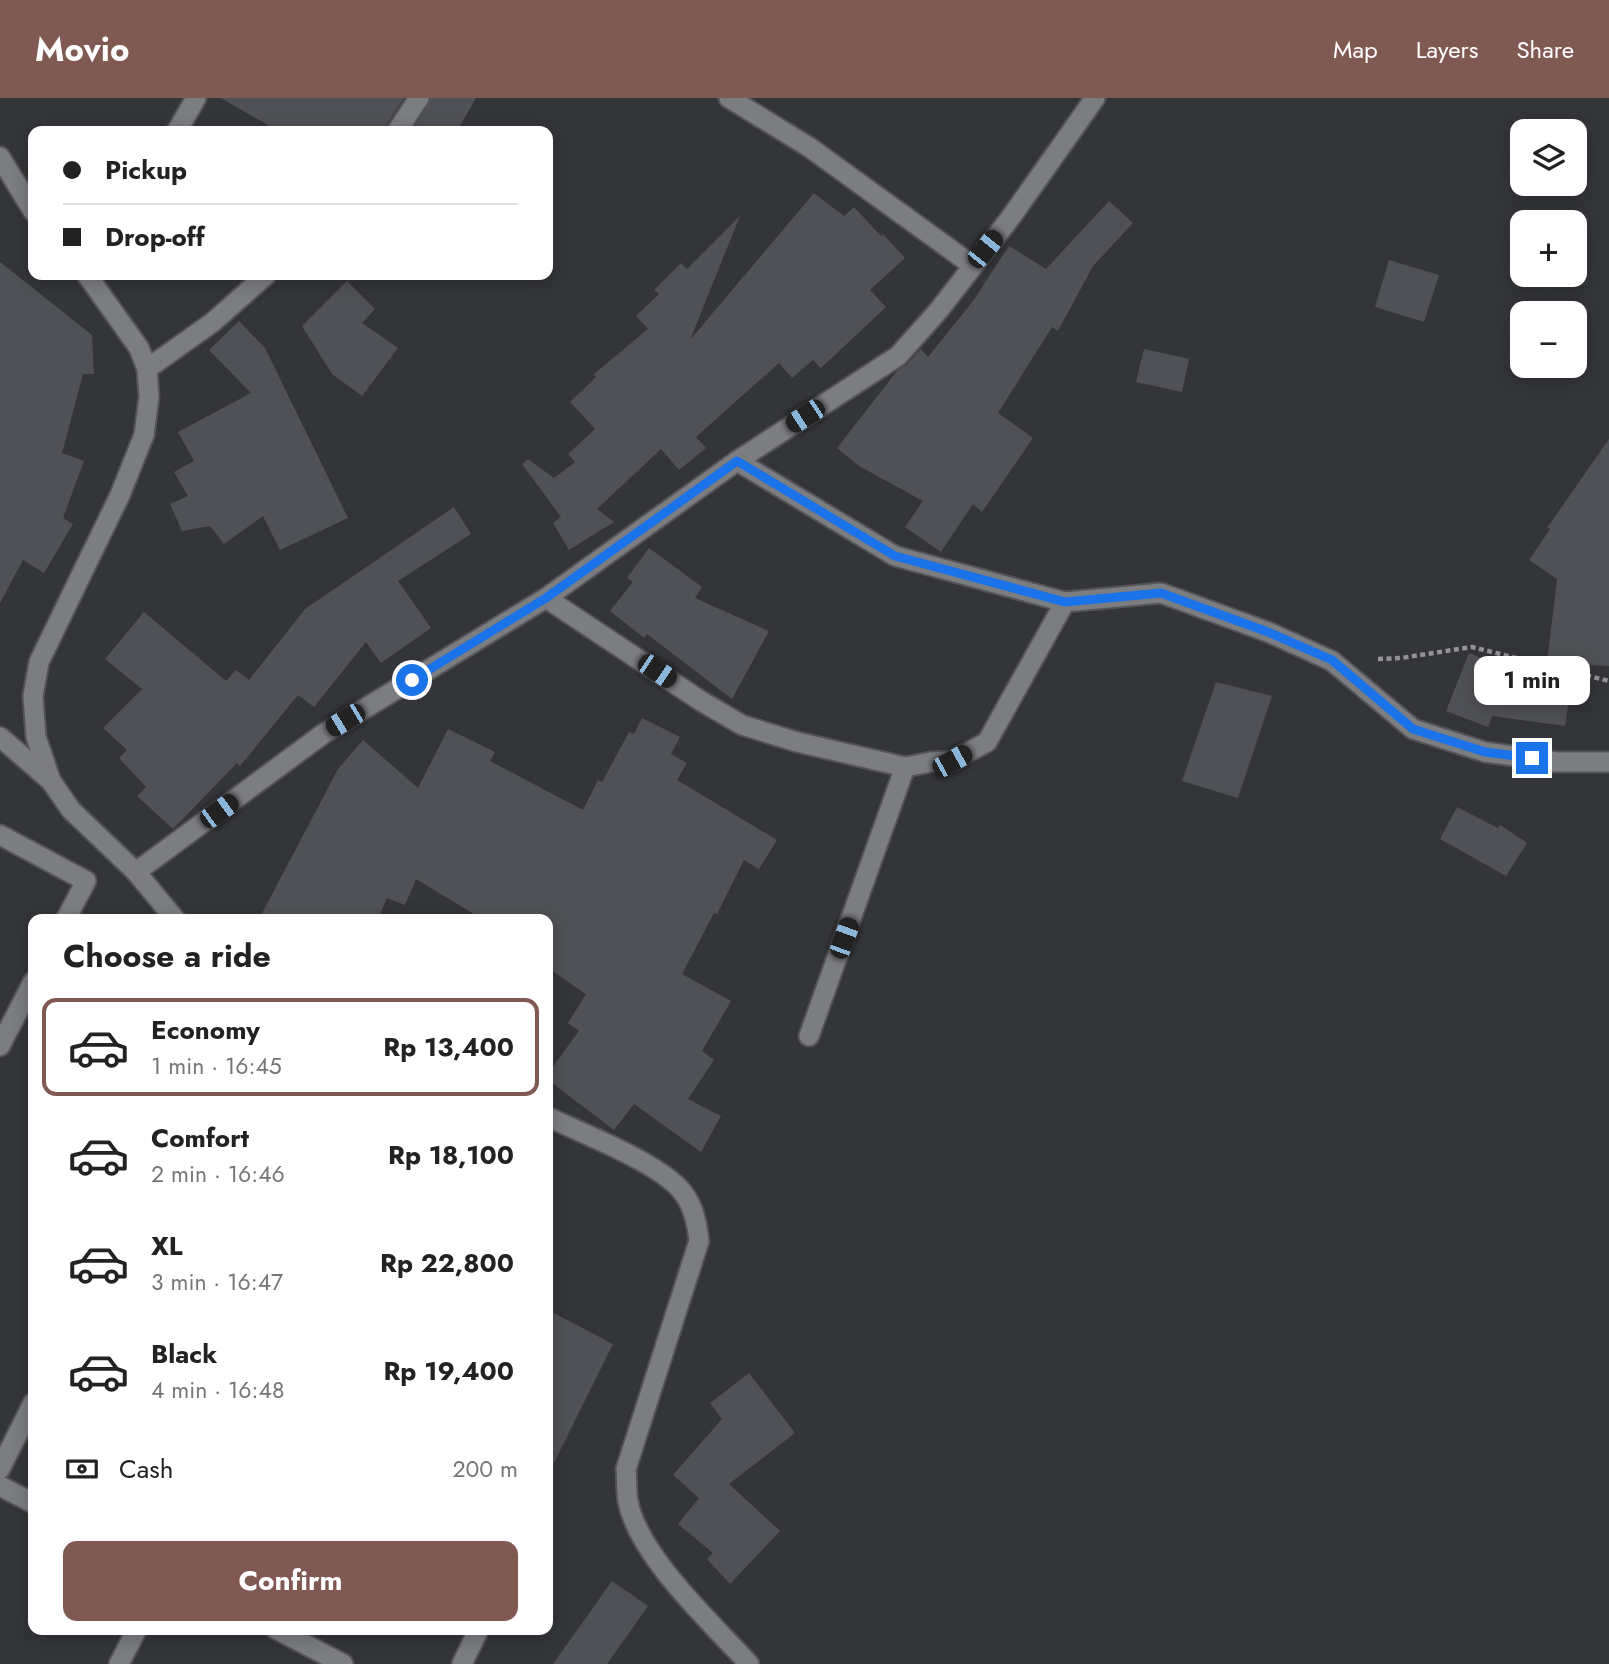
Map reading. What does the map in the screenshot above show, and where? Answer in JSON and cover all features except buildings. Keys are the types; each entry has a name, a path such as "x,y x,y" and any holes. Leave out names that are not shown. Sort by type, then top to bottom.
{"street":[{"path":"180,126 196,98"},
{"path":"400,126 419,98"},
{"path":"729,98 809,147 972,265"},
{"path":"136,872 323,734 546,598 737,461 898,356 939,310 1011,217 1095,98"},
{"path":"0,157 28,203"},
{"path":"51,781 36,737 33,696 39,662 120,495 145,435 149,397 147,369 139,348 91,280"},
{"path":"147,369 213,322 260,280"},
{"path":"737,461 895,556 1065,602 1161,593 1268,632 1332,660 1413,729 1485,752 1556,762 1609,762"},
{"path":"546,598 701,701 742,724 797,742 905,767 952,761 986,742 1065,602"},
{"path":"0,737 51,781 71,810 136,872 170,914"},
{"path":"809,1036 905,767"},
{"path":"0,835 86,881 69,914"},
{"path":"0,1046 28,992"},
{"path":"553,1119 664,1173 685,1194 696,1219 699,1241 626,1469 628,1502 645,1543 667,1573 749,1664"},
{"path":"0,1469 28,1413"},
{"path":"0,1486 28,1500"},
{"path":"118,1664 133,1635"},
{"path":"287,1635 343,1664"},
{"path":"462,1664 476,1635"}],"path":[{"path":"1332,660 1401,658 1472,647 1609,681"}],"route":[{"path":"412,680 546,598 737,461 895,556 1065,602 1161,593 1268,632 1332,660 1413,729 1485,752 1532,758"}]}
